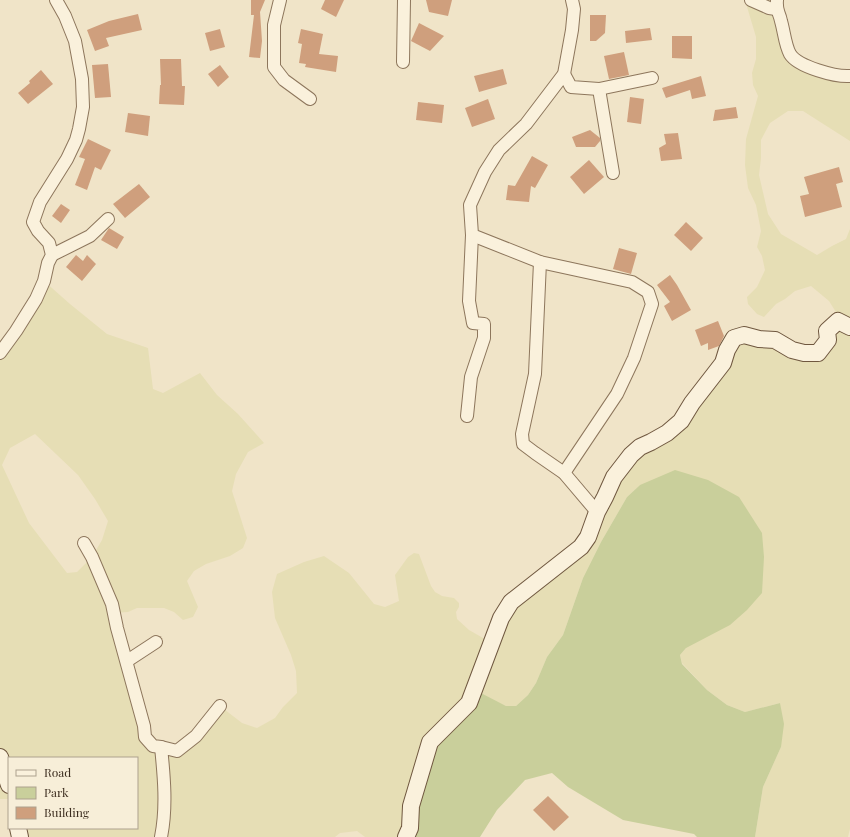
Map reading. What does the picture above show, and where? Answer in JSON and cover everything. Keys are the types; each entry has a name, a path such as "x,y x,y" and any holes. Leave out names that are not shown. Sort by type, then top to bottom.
{"street":[{"path":"52,255 49,243 38,231 33,222 40,202 67,159 76,140 83,108 82,80 75,41 66,16 56,0"},
{"path":"280,0 274,25 274,67 284,80 310,99"},
{"path":"403,62 404,0"},
{"path":"467,416 471,377 484,338 484,324 473,323 469,301 472,235 470,205 485,172 499,150 526,124 564,74 572,30 574,9 572,0"},
{"path":"751,0 769,8 776,4 790,55 807,67 841,77 850,76"},
{"path":"564,74 571,87 599,89 652,78"},
{"path":"599,89 613,173"},
{"path":"0,353 36,299 44,281 48,263 52,255 90,236 108,219"},
{"path":"472,235 540,262 632,282 648,292 652,304 634,358 617,394 564,473"},
{"path":"540,262 535,374 522,434 523,444 535,454 564,473 596,512"},
{"path":"406,837 410,828 411,806 430,742 469,703 501,618 511,602 581,547 588,537 596,512 614,477 631,455 640,447 667,433 681,421 692,403 724,363 727,350 734,338 744,335 759,339 775,340 792,350 804,353 818,353 828,340 827,331 838,321 850,327"},
{"path":"84,542 112,604 117,628 144,726 145,737 153,746 177,751 196,736 220,706"},
{"path":"127,661 156,642"},
{"path":"161,747 164,817 161,837"},
{"path":"0,757 8,782"}],"shaded area":[{"path":"745,0 777,0 790,55 850,76 850,141 803,111 788,111 770,123 761,140 759,175 768,214 781,234 817,255 846,239 850,229 850,829 848,837 755,837 763,787 781,747 780,703 745,712 727,705 707,690 682,663 680,655 686,648 640,485 627,497 601,542 583,578 563,635 547,657 536,683 528,695 516,706 506,706 497,702 406,837 365,837 357,831 340,833 335,837 11,837 18,832 18,829 138,829 138,757 8,757 8,799 0,799 0,353 44,281 107,334 148,348 153,389 163,393 200,373 217,395 238,414 264,443 248,452 236,474 232,491 247,538 243,548 230,556 206,564 194,571 187,581 198,607 193,617 183,620 174,612 164,608 137,608 128,612 114,613 145,737 177,751 220,706 242,723 257,728 275,718 283,707 297,693 296,671 291,655 275,618 272,592 277,574 304,562 324,556 349,573 374,604 385,607 399,601 395,575 408,557 414,553 419,554 431,586 435,592 442,596 454,598 459,603 459,607 456,612 457,619 469,630 483,638 493,638 501,618 581,547 614,477 667,433 734,338 818,353 839,317 829,301 811,286 795,291 776,304 764,317 757,314 748,304 747,297 757,287 765,270 762,256 757,247 761,231 756,205 748,188 745,165 746,139 758,96 753,85 752,73 756,59 756,37","holes":["35,434 78,475 108,521 102,540 92,557 77,572 67,573 29,523 2,465 10,448"]}],"green space":[{"path":"675,470 708,480 739,497 762,533 764,557 762,593 747,610 730,625 686,648 680,655 682,664 707,690 727,705 745,712 780,703 784,724 781,747 763,787 755,837 697,837 694,834 623,820 568,787 552,773 525,780 497,810 480,837 406,837 430,742 475,690 506,706 516,706 528,695 536,683 547,657 563,635 583,578 601,542 627,497 640,485"}],"building":[{"path":"251,0 265,0 260,12 262,41 260,58 249,57 254,15 251,15"},
{"path":"325,0 344,0 336,17 321,9"},
{"path":"426,0 452,0 448,16 429,12"},
{"path":"138,14 142,30 106,38 109,46 95,51 87,30 109,21"},
{"path":"590,15 606,15 605,33 596,41 590,41"},
{"path":"419,23 444,36 430,51 411,41"},
{"path":"650,28 652,40 626,43 625,31"},
{"path":"220,29 225,47 210,51 205,33"},
{"path":"301,29 323,34 319,54 338,56 336,72 305,67 306,64 299,63 302,44 298,43"},
{"path":"672,36 692,36 692,59 672,58"},
{"path":"624,52 629,75 609,79 604,56"},
{"path":"160,59 181,59 182,86 185,86 184,105 159,104 161,85"},
{"path":"108,64 111,97 95,98 92,65"},
{"path":"220,65 229,77 218,87 208,74"},
{"path":"503,69 507,84 479,92 474,76"},
{"path":"41,70 53,84 28,104 18,93 30,83 29,81"},
{"path":"701,76 706,96 692,99 690,90 666,98 662,88"},
{"path":"630,97 644,99 641,124 627,122"},
{"path":"488,99 495,119 472,127 465,108"},
{"path":"418,102 444,105 442,123 416,120"},
{"path":"736,107 738,118 713,121 715,110"},
{"path":"128,113 150,116 148,136 125,132"},
{"path":"590,130 600,138 600,141 595,147 576,147 572,137"},
{"path":"678,133 682,159 661,161 659,148 666,144 664,134"},
{"path":"88,139 111,150 101,170 95,167 87,190 75,185 85,159 79,157"},
{"path":"532,156 548,165 535,188 531,186 529,202 506,200 508,185 515,186"},
{"path":"589,160 604,177 584,194 570,177"},
{"path":"839,167 843,182 836,184 842,207 805,217 800,196 809,194 804,177"},
{"path":"139,184 150,197 125,218 113,204"},
{"path":"61,204 70,210 61,223 52,216"},
{"path":"686,222 703,238 691,251 674,235"},
{"path":"109,228 124,237 117,249 101,240"},
{"path":"619,248 637,253 631,274 613,269"},
{"path":"76,255 83,261 87,255 96,264 82,281 66,267"},
{"path":"670,275 691,310 672,321 664,306 670,302 657,285"},
{"path":"718,321 724,336 719,346 708,350 708,343 701,346 695,330"},
{"path":"548,796 569,817 554,831 533,810"}]}
